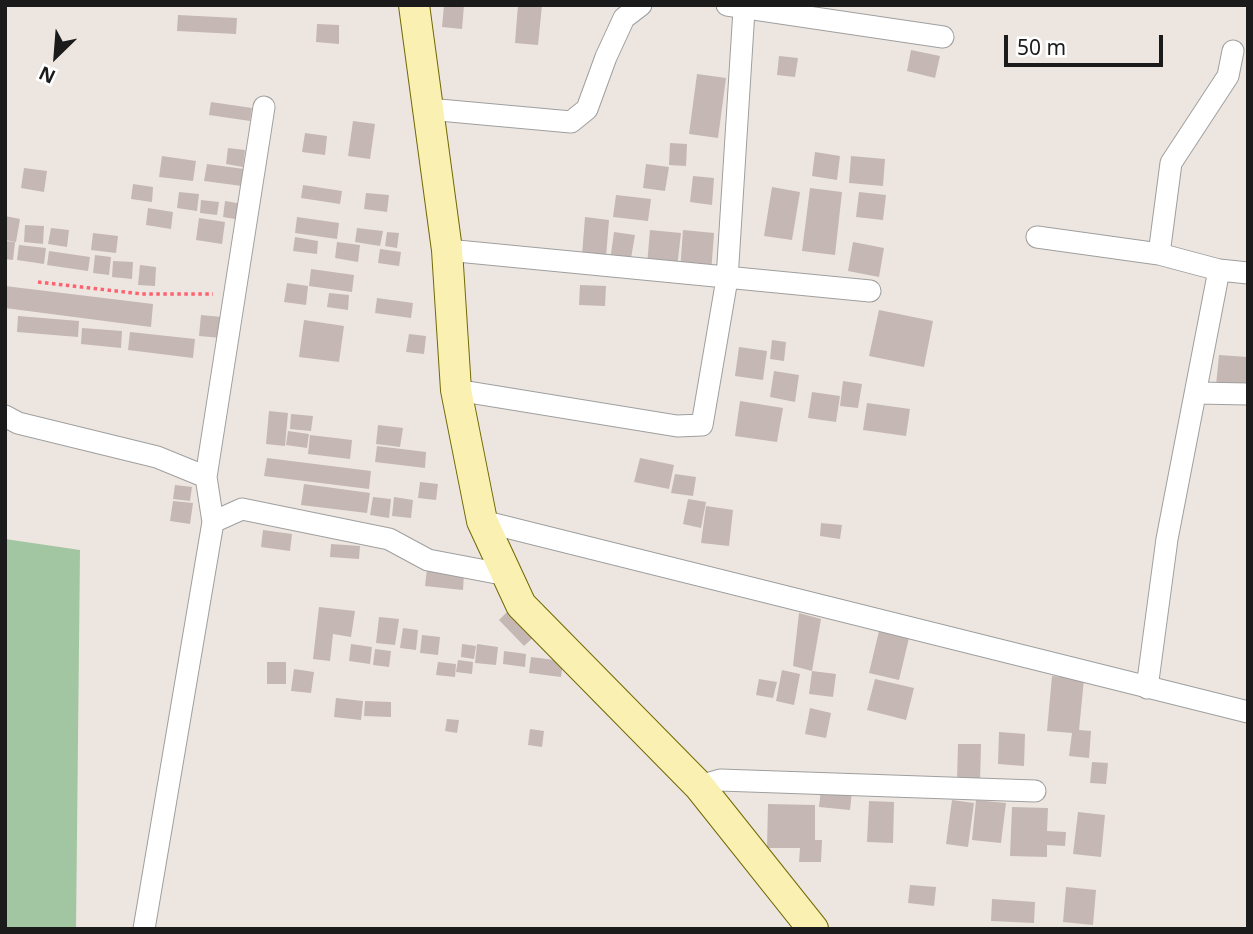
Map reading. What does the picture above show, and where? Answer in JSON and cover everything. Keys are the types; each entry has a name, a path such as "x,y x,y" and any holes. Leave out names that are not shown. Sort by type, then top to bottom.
{"street":[{"path":"414,5 447,250 456,390 482,521 521,606 699,786 813,929"},
{"path":"428,109 571,122 587,109 624,18 641,5"},
{"path":"456,390 677,426 702,425 727,279 736,7 943,37"},
{"path":"1159,254 1171,163 1228,76 1233,51"},
{"path":"144,929 213,522 206,477 264,107"},
{"path":"1037,237 1159,254 1219,270 1248,273"},
{"path":"447,250 870,291"},
{"path":"1147,688 1167,539 1219,270"},
{"path":"1197,393 1248,394"},
{"path":"5,416 18,422 158,457 206,477"},
{"path":"213,522 242,509 389,539 428,560 507,575"},
{"path":"482,521 1248,712"},
{"path":"699,786 720,780 1035,790"}],"path":[{"path":"37,282 142,294 236,294"}],"green space":[{"path":"5,539 80,550 76,929 5,929"}],"building":[{"path":"444,5 464,5 462,29 442,27"},
{"path":"518,5 542,5 538,45 515,43"},
{"path":"178,15 237,18 236,34 177,31"},
{"path":"317,24 339,25 339,44 316,42"},
{"path":"911,50 940,56 935,78 907,71"},
{"path":"779,56 798,58 795,77 777,75"},
{"path":"697,74 726,78 718,138 689,134"},
{"path":"211,102 252,108 250,121 209,115"},
{"path":"353,121 375,124 370,159 348,156"},
{"path":"305,133 327,136 325,155 302,152"},
{"path":"670,143 687,144 686,166 669,165"},
{"path":"228,148 245,150 243,167 226,164"},
{"path":"815,152 840,156 837,180 812,176"},
{"path":"162,156 196,161 193,181 159,177"},
{"path":"851,156 885,159 883,186 849,183"},
{"path":"207,164 244,169 242,186 204,181"},
{"path":"646,164 669,167 665,191 643,188"},
{"path":"24,168 47,171 44,192 21,188"},
{"path":"693,176 714,178 712,205 690,202"},
{"path":"133,184 153,187 152,202 131,199"},
{"path":"303,185 342,191 340,204 301,198"},
{"path":"772,187 800,192 792,240 764,236"},
{"path":"810,188 842,192 835,255 802,251"},
{"path":"179,192 199,194 197,211 177,208"},
{"path":"859,192 886,195 883,220 856,217"},
{"path":"366,193 389,195 387,212 364,209"},
{"path":"616,195 651,199 648,221 613,217"},
{"path":"201,200 219,202 217,215 200,213"},
{"path":"225,201 243,204 241,220 223,217"},
{"path":"148,208 173,212 171,229 146,225"},
{"path":"5,216 20,219 16,242 5,240"},
{"path":"297,217 339,223 337,239 295,233"},
{"path":"585,217 609,220 606,257 582,255"},
{"path":"199,218 225,222 222,244 196,240"},
{"path":"25,225 44,226 43,244 24,242"},
{"path":"51,228 69,230 67,247 48,244"},
{"path":"357,228 383,231 380,246 355,242"},
{"path":"650,230 681,233 677,268 647,265"},
{"path":"683,230 714,233 711,274 680,271"},
{"path":"387,232 399,233 397,248 385,246"},
{"path":"614,232 635,235 630,264 610,261"},
{"path":"93,233 118,236 116,253 91,250"},
{"path":"295,237 318,241 317,254 293,251"},
{"path":"5,241 15,242 13,260 5,259"},
{"path":"337,242 360,245 358,262 335,258"},
{"path":"853,242 884,248 879,277 848,271"},
{"path":"19,245 46,248 44,264 17,260"},
{"path":"380,249 401,252 399,266 378,263"},
{"path":"49,251 90,257 88,271 47,265"},
{"path":"95,255 111,257 109,275 93,273"},
{"path":"113,261 133,262 132,279 112,277"},
{"path":"140,265 156,267 155,286 138,285"},
{"path":"311,269 354,275 352,292 309,286"},
{"path":"287,283 308,286 306,305 284,302"},
{"path":"580,285 606,286 605,306 579,305"},
{"path":"5,286 153,304 151,327 5,308"},
{"path":"329,293 349,295 348,310 327,307"},
{"path":"377,298 413,303 411,318 375,313"},
{"path":"879,310 933,321 924,367 869,356"},
{"path":"201,315 222,317 221,338 199,336"},
{"path":"18,316 79,321 78,337 17,332"},
{"path":"304,320 344,326 339,362 299,357"},
{"path":"82,328 122,331 121,348 81,344"},
{"path":"130,332 195,339 193,358 128,350"},
{"path":"409,334 426,336 424,354 406,352"},
{"path":"772,340 786,342 784,361 770,359"},
{"path":"739,347 767,351 763,380 735,376"},
{"path":"1219,355 1248,357 1246,388 1216,385"},
{"path":"774,371 799,375 795,402 770,397"},
{"path":"843,381 862,384 858,408 840,406"},
{"path":"812,392 840,396 836,422 808,418"},
{"path":"740,401 783,408 777,442 735,436"},
{"path":"867,403 910,409 906,436 863,430"},
{"path":"269,411 288,413 285,446 266,444"},
{"path":"291,414 313,416 311,431 290,429"},
{"path":"378,425 403,428 400,447 376,444"},
{"path":"288,431 309,434 307,448 286,445"},
{"path":"310,435 352,440 350,459 308,454"},
{"path":"377,446 426,452 425,468 375,462"},
{"path":"267,458 371,471 369,489 264,476"},
{"path":"640,458 674,465 669,489 634,482"},
{"path":"675,474 696,477 693,496 671,493"},
{"path":"420,482 438,484 436,500 418,498"},
{"path":"304,484 370,493 367,513 301,505"},
{"path":"175,485 192,487 190,501 173,499"},
{"path":"373,497 391,499 389,518 370,515"},
{"path":"394,497 413,500 411,518 392,516"},
{"path":"688,499 706,502 701,528 683,524"},
{"path":"173,501 193,503 190,524 170,521"},
{"path":"706,506 733,510 729,546 701,543"},
{"path":"821,523 842,525 840,539 820,536"},
{"path":"263,530 292,534 290,551 261,547"},
{"path":"331,544 360,546 359,559 330,557"},
{"path":"427,569 464,573 463,590 425,586"},
{"path":"319,607 355,611 351,637 333,634 330,661 313,659"},
{"path":"511,608 537,634 524,646 499,620"},
{"path":"799,613 821,619 812,671 793,666"},
{"path":"379,617 399,619 395,645 376,643"},
{"path":"403,628 418,630 416,650 400,648"},
{"path":"879,631 909,638 899,680 869,673"},
{"path":"422,635 440,637 438,655 420,653"},
{"path":"351,644 372,647 370,664 349,661"},
{"path":"462,644 476,646 474,659 461,657"},
{"path":"477,644 498,647 496,665 475,663"},
{"path":"375,649 391,651 389,667 373,665"},
{"path":"504,651 526,654 525,667 503,664"},
{"path":"531,657 563,661 561,677 529,673"},
{"path":"458,660 473,662 472,674 456,672"},
{"path":"267,662 286,662 286,684 267,684"},
{"path":"438,662 456,664 455,677 436,675"},
{"path":"294,669 314,672 311,693 291,691"},
{"path":"782,670 800,674 794,705 776,701"},
{"path":"812,671 836,674 833,697 809,694"},
{"path":"1052,676 1084,679 1079,730 1091,731 1089,758 1069,756 1072,733 1047,731"},
{"path":"759,679 777,682 773,698 756,695"},
{"path":"875,679 914,688 906,720 867,710"},
{"path":"336,698 363,701 361,720 334,717"},
{"path":"365,701 391,702 391,717 364,716"},
{"path":"810,708 831,713 826,738 805,734"},
{"path":"447,719 459,720 457,733 445,731"},
{"path":"530,729 544,731 542,747 528,745"},
{"path":"999,732 1025,734 1024,766 998,764"},
{"path":"958,744 981,744 980,783 957,782"},
{"path":"1092,762 1108,763 1106,784 1090,783"},
{"path":"821,789 852,791 850,810 819,807"},
{"path":"952,800 974,803 968,847 946,844"},
{"path":"976,800 1006,803 1001,843 972,840"},
{"path":"869,801 894,802 893,843 867,842"},
{"path":"768,804 815,805 815,840 822,840 821,862 799,862 800,848 767,848"},
{"path":"1012,807 1048,808 1047,831 1066,832 1065,846 1047,845 1047,857 1010,856"},
{"path":"1078,812 1105,815 1101,857 1073,854"},
{"path":"910,885 936,887 934,906 908,903"},
{"path":"1066,887 1096,890 1093,925 1063,922"},
{"path":"992,899 1035,902 1034,923 991,921"}]}
